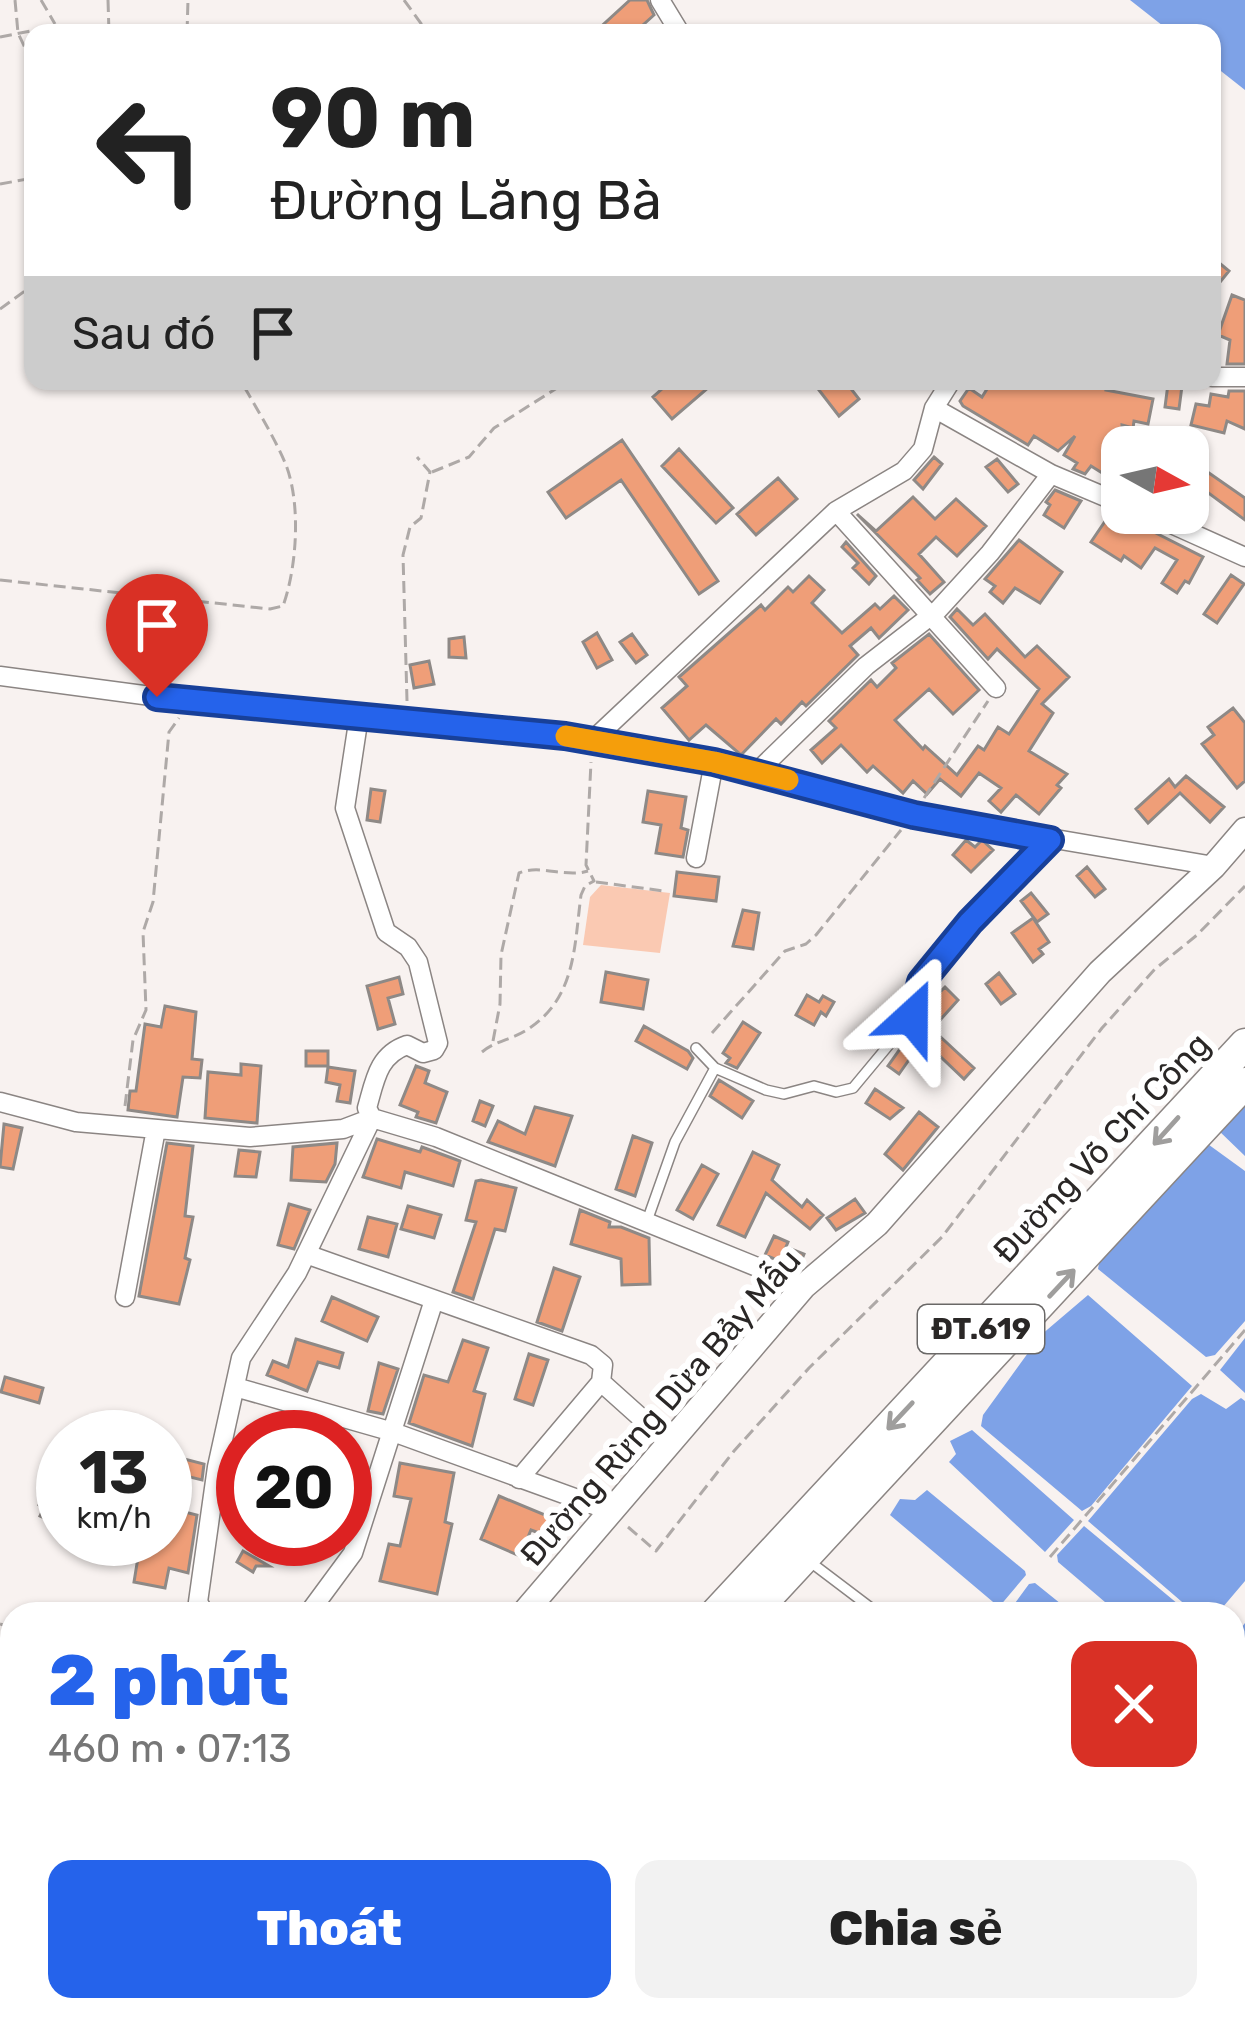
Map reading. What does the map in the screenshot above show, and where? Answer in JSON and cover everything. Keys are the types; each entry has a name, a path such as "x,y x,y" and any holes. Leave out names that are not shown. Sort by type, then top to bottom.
{"main road":[{"name":"Đường Võ Chí Công","path":"727,1602 1245,1044"},
{"name":"Đường Võ Chí Công","path":"763,1602 1245,1083"}],"street":[{"path":"592,741 836,511 904,471 923,449 934,408 945,390"},
{"path":"934,408 1051,474 1101,495"},
{"path":"757,772 866,666 929,617 989,553 1051,474"},
{"path":"836,511 996,688"},
{"path":"1194,534 1245,557"},
{"path":"0,676 196,702 592,741 714,762 914,815 1214,866"},
{"path":"359,716 345,808 386,932 408,947 418,962 438,1043 434,1050 423,1053 407,1045 391,1051 380,1066 367,1108 372,1118"},
{"path":"696,858 714,762"},
{"name":"Đường Rừng Dừa Bảy Mẫu","path":"533,1602 804,1286 877,1225 1100,972 1214,866 1245,830"},
{"path":"0,1102 76,1122 250,1137 343,1130 372,1118 436,1137 804,1286"},
{"path":"198,1602 217,1467 241,1358 306,1254 372,1118"},
{"path":"125,1297 156,1130"},
{"path":"306,1254 591,1355 602,1365 601,1382 519,1479"},
{"path":"317,1602 352,1553 434,1300"},
{"path":"601,1382 668,1442"},
{"path":"235,1388 393,1432 608,1510"}],"lane":[{"path":"696,1048 715,1068 784,1094 814,1086 836,1093 854,1088 912,1017 921,982 970,922 1050,840"},
{"path":"646,1221 675,1142 715,1068"},
{"path":"805,1558 863,1602"}],"path":[{"path":"15,0 24,46"},
{"path":"0,37 24,32"},
{"path":"0,310 24,292"},
{"path":"0,580 269,609 284,606 293,553 287,468 246,390"},
{"path":"430,472 469,458 494,428 554,390"},
{"path":"417,457 430,472"},
{"path":"410,720 403,555 406,536 421,518 430,472"},
{"path":"712,1033 785,950 806,944 816,935 914,815 996,688"},
{"path":"122,1126 133,1040 146,1010 143,932 153,902 169,732 172,723 196,702"},
{"path":"592,741 588,871 594,881"},
{"path":"493,1043 501,956 519,873 526,869 573,875 588,871"},
{"path":"573,875 585,886"},
{"path":"585,886 594,881 664,891"},
{"path":"482,1052 524,1032 558,1004 570,979 585,886"},
{"path":"608,1510 656,1552 734,1451 809,1368 942,1237 1102,1028 1155,970 1245,886"},
{"path":"1049,1557 1245,1330"}],"shaded area":[{"path":"601,885 670,893 660,953 583,945 590,897"}],"water":[{"path":"1130,0 1245,0 1245,90 1221,71 1221,24 1161,24"},
{"path":"1245,1104 1245,1156 1217,1129"},
{"path":"1205,1142 1245,1171 1245,1321 1215,1355 1206,1357 1098,1269 1100,1258"},
{"path":"1088,1295 1192,1386 1082,1511 981,1426 983,1415 1041,1335"},
{"path":"1245,1338 1245,1393 1220,1370"},
{"path":"1201,1394 1226,1409 1241,1398 1245,1401 1245,1581 1227,1602 1182,1602 1088,1521"},
{"path":"972,1430 1074,1520 1045,1552 949,1462 956,1454 950,1441"},
{"path":"927,1490 1025,1571 1003,1602 993,1602 890,1515 900,1499 915,1500"},
{"path":"1084,1526 1176,1602 1105,1602 1058,1562 1057,1555"},
{"path":"1035,1583 1059,1602 1016,1602"}],"building":[{"path":"630,0 647,0 654,15 644,24 604,24"},
{"path":"1232,295 1245,300 1245,364 1227,364 1230,340 1221,336"},
{"path":"661,390 706,390 672,419 653,397"},
{"path":"819,390 852,390 859,399 839,416"},
{"path":"972,390 982,397 986,390 1106,390 1153,399 1148,424 1101,426 1101,472 1091,466 1085,474 1073,469 1077,463 1064,455 1075,436 1058,451 1034,436 1028,445 963,406 960,401"},
{"path":"1167,390 1181,390 1179,409 1165,407"},
{"path":"1229,391 1245,391 1245,429 1227,421 1224,433 1191,425 1196,404 1209,406 1211,394 1228,397"},
{"path":"622,440 718,581 699,594 621,480 566,518 548,492"},
{"path":"679,449 733,508 716,523 662,466"},
{"path":"934,457 942,464 923,489 914,480"},
{"path":"997,459 1018,484 1008,492 986,467"},
{"path":"1209,473 1245,498 1245,520 1209,493"},
{"path":"778,478 797,499 756,535 737,514"},
{"path":"1055,490 1081,501 1064,528 1044,515"},
{"path":"913,497 935,519 956,499 986,526 957,556 936,537 919,554 944,582 930,594 857,514 876,531"},
{"path":"1101,527 1101,534 1158,534 1203,557 1189,583 1185,581 1177,593 1162,583 1177,560 1155,548 1141,568 1091,542"},
{"path":"1019,540 1062,572 1040,603 1015,588 1003,603 990,592 995,586 985,579"},
{"path":"846,542 876,576 869,584 853,568 858,563 842,547"},
{"path":"1231,575 1244,584 1217,623 1204,614"},
{"path":"809,576 824,590 812,603 842,633 875,604 880,609 894,596 908,610 879,638 871,628 850,646 858,655 806,706 802,702 781,724 776,719 741,755 706,725 689,740 662,708 687,686 679,677 761,605 765,610 788,587 793,592"},
{"path":"957,609 973,625 985,614 1025,657 1037,646 1069,677 1042,704 1053,713 1029,751 1067,774 1039,814 1016,795 1001,812 989,801 1001,788 979,773 961,796 940,779 927,794 913,781 903,793 873,766 867,772 841,745 822,763 811,750 836,728 829,721 871,680 877,687 896,668 892,663 929,634 979,690 953,714 929,689 895,720 957,775 978,746 984,750 998,727 1009,734 1039,689 997,649 988,659 950,617"},
{"path":"597,633 612,660 597,668 583,642"},
{"path":"632,634 647,655 636,663 620,642"},
{"path":"464,637 466,658 449,657 449,639"},
{"path":"429,661 434,684 414,688 410,665"},
{"path":"1233,708 1245,723 1245,781 1237,788 1202,744 1214,735 1208,727"},
{"path":"1186,776 1224,807 1210,822 1180,793 1148,823 1136,809 1169,779 1175,787"},
{"path":"371,789 385,791 380,822 367,820"},
{"path":"648,791 686,797 681,828 688,830 683,857 656,853 661,825 643,822"},
{"path":"966,840 975,847 982,840 993,850 971,872 953,855"},
{"path":"1087,867 1105,889 1095,897 1077,876"},
{"path":"677,872 719,877 716,901 674,896"},
{"path":"1031,893 1048,914 1037,922 1021,901"},
{"path":"743,910 759,913 753,949 733,946"},
{"path":"1033,918 1049,942 1033,962 1012,933"},
{"path":"606,972 648,980 643,1009 601,1002"},
{"path":"999,973 1015,994 1001,1004 986,984"},
{"path":"399,977 403,994 388,998 395,1024 378,1029 367,986"},
{"path":"945,987 958,1000 932,1029 974,1068 964,1079 923,1040 899,1074 888,1066 924,1008"},
{"path":"807,995 819,1002 823,996 834,1002 814,1025 796,1015"},
{"path":"165,1006 196,1012 192,1059 202,1060 200,1078 183,1077 177,1117 128,1110 130,1091 136,1091 145,1024 161,1027"},
{"path":"743,1022 760,1033 737,1068 726,1063 730,1058 723,1053"},
{"path":"644,1026 688,1051 693,1058 687,1069 636,1041"},
{"path":"306,1051 328,1051 328,1066 306,1066"},
{"path":"241,1064 261,1066 257,1123 205,1118 208,1072 241,1075"},
{"path":"416,1066 429,1071 425,1083 447,1092 436,1123 400,1105"},
{"path":"328,1067 355,1071 350,1103 337,1101 340,1085 326,1082"},
{"path":"719,1080 753,1101 742,1118 710,1096"},
{"path":"875,1089 903,1108 890,1119 866,1103"},
{"path":"480,1101 493,1106 485,1126 473,1121"},
{"path":"535,1107 572,1116 555,1166 488,1142 498,1121 525,1134"},
{"path":"919,1112 938,1127 903,1170 885,1154"},
{"path":"4,1124 22,1128 13,1169 0,1167"},
{"path":"633,1136 652,1143 635,1196 616,1189"},
{"path":"377,1139 420,1152 422,1147 460,1161 453,1186 405,1172 401,1188 363,1177"},
{"path":"167,1143 193,1146 185,1216 193,1217 185,1258 190,1260 179,1304 139,1296"},
{"path":"337,1143 335,1164 326,1182 291,1180 293,1147"},
{"path":"239,1150 260,1152 256,1177 235,1176"},
{"path":"753,1152 779,1165 772,1180 802,1207 807,1200 823,1215 810,1229 766,1193 745,1237 718,1225"},
{"path":"702,1165 718,1174 693,1219 677,1210"},
{"path":"476,1181 516,1188 505,1231 495,1229 473,1299 453,1292 476,1222 466,1220"},
{"path":"855,1199 865,1213 836,1230 827,1218"},
{"path":"289,1204 310,1210 294,1249 278,1245"},
{"path":"408,1206 441,1215 434,1238 401,1229"},
{"path":"580,1210 610,1222 609,1227 649,1238 650,1284 622,1285 621,1259 571,1244"},
{"path":"368,1217 397,1224 388,1257 359,1249"},
{"path":"774,1236 804,1254 798,1269 765,1255"},
{"path":"554,1268 580,1277 562,1331 537,1322"},
{"path":"332,1297 378,1317 367,1341 322,1321"},
{"path":"296,1339 343,1353 339,1368 318,1362 307,1391 267,1375 273,1361 288,1367"},
{"path":"463,1340 488,1348 474,1391 485,1394 472,1446 409,1423 424,1375 448,1382"},
{"path":"529,1354 548,1360 533,1405 515,1399"},
{"path":"379,1363 398,1369 383,1414 368,1410"},
{"path":"5,1377 43,1388 39,1403 1,1392"},
{"path":"192,1461 204,1464 202,1480 192,1478"},
{"path":"400,1463 454,1473 445,1522 452,1524 437,1594 380,1581 389,1544 400,1546 411,1499 394,1496"},
{"path":"499,1496 562,1522 555,1539 531,1530 520,1556 481,1539"},
{"path":"137,1566 189,1566 188,1573 169,1568 165,1588 134,1582"}],"slow traffic":[{"path":"566,736 788,780"}],"route":[{"path":"157,697 565,736 714,762 914,815 1050,840 970,922 921,982 912,1017"}]}
